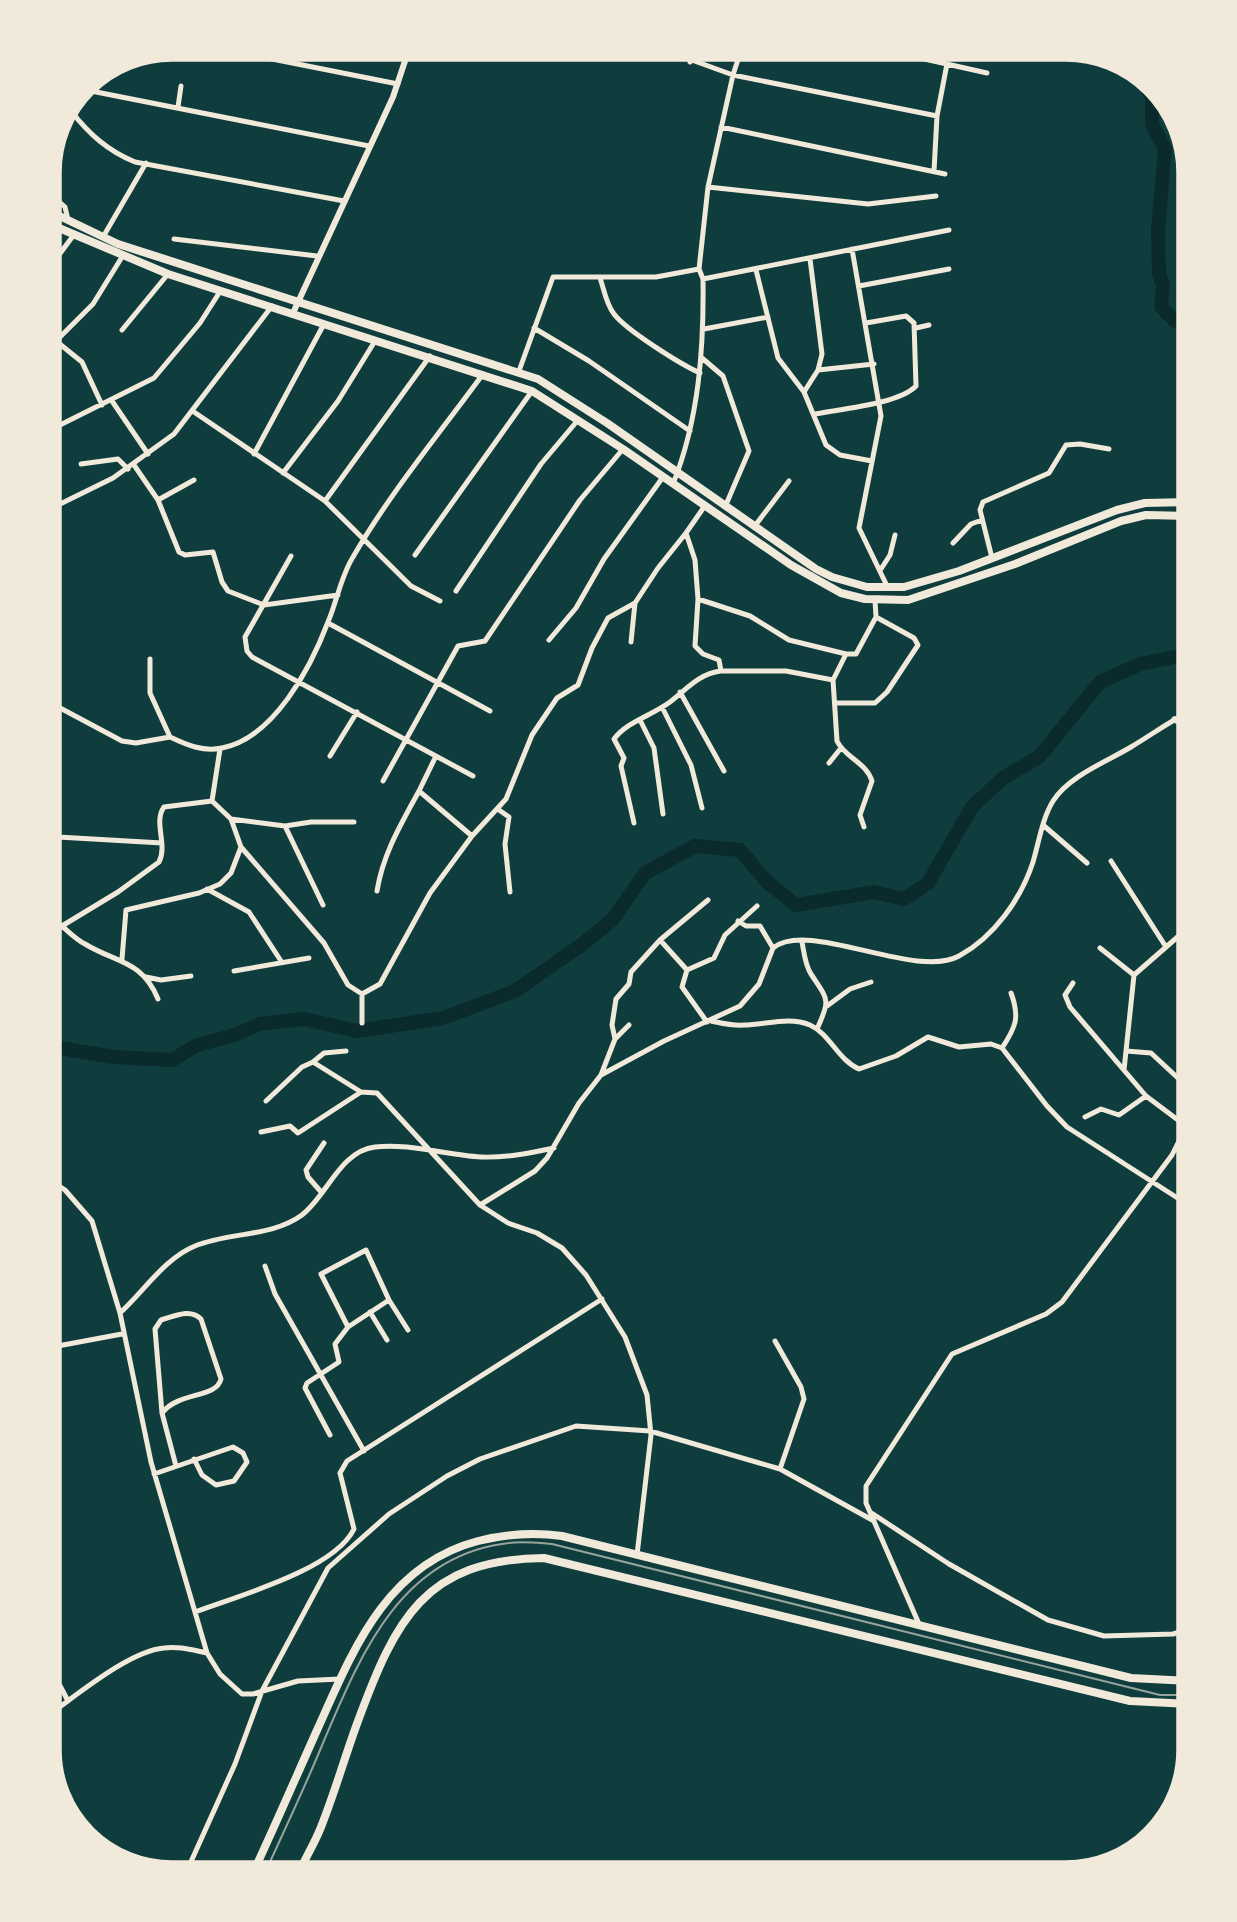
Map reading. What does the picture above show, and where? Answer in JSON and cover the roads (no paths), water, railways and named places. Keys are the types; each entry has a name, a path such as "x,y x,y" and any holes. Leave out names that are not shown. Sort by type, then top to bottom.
{"main road":[{"path":"60,216 103,237 519,371 579,404 754,527 832,578 867,587 904,587 925,583 1117,510 1145,502 1178,502"},
{"path":"60,230 168,274 483,373 532,391 579,419 704,508 812,579 841,593 875,600 908,600 1003,568 1121,521 1146,515 1178,516"},
{"path":"904,587 908,600"},
{"path":"258,1862 356,1644 383,1602 437,1556 460,1546 526,1533 562,1536 1131,1678 1178,1680"},
{"path":"304,1862 320,1829 377,1666 392,1636 415,1606 435,1589 496,1561 516,1558 556,1560 1130,1701 1178,1703"}],"street":[{"path":"277,60 398,84"},
{"path":"293,313 398,84 403,60"},
{"path":"685,60 733,75 937,117"},
{"path":"673,484 690,432 702,358 704,279 699,269 708,187 738,60"},
{"path":"929,60 987,73"},
{"path":"934,172 937,117 947,64"},
{"path":"178,107 181,86"},
{"path":"94,91 369,146"},
{"path":"75,116 92,136 108,149 135,162 344,201"},
{"path":"721,127 945,174"},
{"path":"103,237 146,163"},
{"path":"708,187 868,204 936,196"},
{"path":"60,203 65,207 68,220"},
{"path":"704,279 949,230"},
{"path":"60,254 73,236"},
{"path":"174,239 317,257"},
{"path":"852,250 880,402 880,428 859,521 862,537 881,569 888,588"},
{"path":"60,337 93,304 122,257"},
{"path":"804,392 818,370 822,341 810,259"},
{"path":"519,371 552,277 656,278 699,269"},
{"path":"859,286 949,269"},
{"path":"757,270 778,358 804,392 826,445 832,452 872,461"},
{"path":"122,330 168,274"},
{"path":"600,278 609,305 617,317 684,366 700,373"},
{"path":"60,426 146,383 161,371 222,290"},
{"path":"60,504 131,467 174,434 194,412 272,306"},
{"path":"815,414 880,402 906,393 916,386 913,352 916,328 906,316 866,323"},
{"path":"704,329 768,317"},
{"path":"254,454 325,323"},
{"path":"916,328 929,325"},
{"path":"534,328 589,361 690,432"},
{"path":"283,473 338,401 375,339"},
{"path":"60,344 82,362 102,405"},
{"path":"325,501 430,356"},
{"path":"702,358 723,376 748,451 725,507"},
{"path":"818,370 874,364"},
{"path":"60,708 122,741 136,743 170,737 202,749 220,749 266,722 281,708 300,682 328,623 351,560 483,373"},
{"path":"415,555 532,391"},
{"path":"112,401 148,454"},
{"path":"194,412 325,501 411,586 440,601"},
{"path":"456,591 541,464 579,419"},
{"path":"992,558 979,505 1049,474 1066,445 1080,444 1109,449"},
{"path":"383,781 458,646 485,641 580,499 623,449"},
{"path":"81,464 118,459 131,467 158,500 179,552 185,555 213,552 228,591 264,605 338,595"},
{"path":"549,640 576,608 604,559 663,477"},
{"path":"158,500 194,480"},
{"path":"754,527 789,481"},
{"path":"631,642 635,603 657,568 704,508"},
{"path":"953,543 971,524 982,520"},
{"path":"686,533 695,560 698,599 695,646 703,654 719,660 721,671"},
{"path":"881,569 890,555 895,535"},
{"path":"291,556 245,637 247,650 252,657 473,776"},
{"path":"698,599 750,616 789,640 846,654 856,654 876,617 875,600"},
{"path":"362,994 380,984 429,893 472,836 499,810 532,735 557,698 578,685 592,648 608,618 635,603"},
{"path":"835,703 875,703 887,692 918,646 916,639 876,617"},
{"path":"328,623 490,711"},
{"path":"846,654 833,680 837,741 870,775 871,786 860,815 864,827"},
{"path":"149,659 150,693 170,737"},
{"path":"609,746 622,729 662,707 708,673 786,671 833,680"},
{"path":"680,692 724,771"},
{"path":"662,707 691,765 702,808"},
{"path":"330,756 357,712"},
{"path":"601,1074 740,1006 755,991 773,947 783,942 873,950 925,964 942,964 956,958 1004,917 1026,879 1054,800 1070,783 1178,717"},
{"path":"1174,719 1178,722"},
{"path":"640,720 654,748 663,814"},
{"path":"614,739 624,758 621,766 634,824"},
{"path":"829,763 841,748"},
{"path":"212,802 220,749"},
{"path":"377,891 381,867 388,849 436,756"},
{"path":"419,791 472,836"},
{"path":"60,928 78,914 154,867 162,857 159,814 164,807 212,802 231,819 241,847 324,943 348,985 362,994"},
{"path":"499,810 509,817 505,844 510,892"},
{"path":"231,819 285,827 311,822 354,821"},
{"path":"1043,825 1087,863"},
{"path":"285,827 323,905"},
{"path":"60,837 163,843"},
{"path":"122,960 126,909 207,889 231,873 241,847"},
{"path":"1111,861 1166,947"},
{"path":"207,889 249,912 281,961"},
{"path":"615,1039 612,1025 616,999 629,984 631,972 660,940 708,900"},
{"path":"757,906 738,921 722,941 714,958 687,970 682,987 709,1022 744,1025 798,1021 817,1029 849,1063 859,1069 896,1056 928,1037 959,1047 990,1044 1002,1048 1047,1107 1068,1127 1178,1198"},
{"path":"738,921 746,926 760,926 773,947"},
{"path":"63,927 84,944 122,960 146,976 161,981 191,976"},
{"path":"1124,1070 1134,975 1178,937"},
{"path":"660,940 687,970"},
{"path":"802,942 809,970 823,988 827,1006"},
{"path":"1100,948 1134,975"},
{"path":"233,971 309,958"},
{"path":"146,976 158,999"},
{"path":"817,1029 827,1006 850,989 872,982"},
{"path":"1073,983 1065,995 1066,1001 1146,1097 1178,1120"},
{"path":"1002,1048 1016,1026 1017,1009 1011,993"},
{"path":"362,994 362,1023"},
{"path":"480,1205 535,1171 554,1148 579,1103 601,1074 615,1039 629,1025"},
{"path":"266,1101 302,1067 324,1053 346,1051"},
{"path":"1126,1051 1151,1053 1178,1078"},
{"path":"313,1062 361,1092 372,1092 383,1097 427,1151 480,1205 508,1223 537,1233 562,1248 602,1299 640,1371 647,1395 650,1431 636,1555"},
{"path":"261,1132 287,1126 300,1132 361,1092"},
{"path":"1085,1117 1101,1109 1119,1115 1146,1097"},
{"path":"322,1193 308,1177 306,1170 324,1143"},
{"path":"919,1624 870,1512 864,1494 866,1486 944,1361 959,1349 1046,1314 1062,1302 1172,1155 1178,1143"},
{"path":"120,1312 164,1268 188,1249 289,1223 306,1212 342,1167 367,1148 482,1157 521,1155 554,1148"},
{"path":"60,1187 92,1221 120,1312 122,1334 154,1474 207,1653 219,1674 238,1692 253,1694 298,1681 340,1679"},
{"path":"348,1327 322,1272 366,1250 390,1300 408,1329"},
{"path":"265,1266 275,1294 364,1451"},
{"path":"195,1612 315,1566 350,1538 354,1529 340,1474 347,1461 602,1299"},
{"path":"330,1434 306,1394 307,1383 338,1362 335,1344 348,1327 390,1300"},
{"path":"162,1413 171,1401 213,1391 220,1385 221,1379 201,1319 195,1314 188,1312 156,1324 162,1413 176,1466"},
{"path":"370,1312 387,1340"},
{"path":"60,1346 122,1334"},
{"path":"775,1340 801,1387 803,1399 780,1469"},
{"path":"190,1862 235,1764 262,1691 328,1568 389,1514 447,1476 480,1459 576,1426 650,1431 780,1469 874,1521"},
{"path":"154,1474 194,1459 233,1447 243,1453 247,1462 234,1480 216,1485 209,1482 194,1459"},
{"path":"870,1512 949,1564 1048,1620 1104,1636 1178,1633"},
{"path":"315,1566 328,1568"},
{"path":"60,1707 108,1673 153,1650 178,1647 207,1653"},
{"path":"60,1686 68,1701"}],"waterway":[{"path":"1152,100 1152,124 1165,149 1158,230 1159,274 1163,285 1161,307 1175,321 1178,320"},
{"path":"60,1048 114,1057 172,1060 197,1045 235,1035 259,1024 304,1019 357,1031 443,1018 515,991 580,946 613,919 645,873 695,846 740,850 767,882 796,905 874,892 904,899 928,883 972,807 1003,778 1039,757 1100,682 1140,664 1178,656"}],"tram line":[{"path":"270,1862 352,1677 389,1615 412,1589 439,1567 471,1551 509,1543 552,1544 1160,1695 1178,1695"}]}
